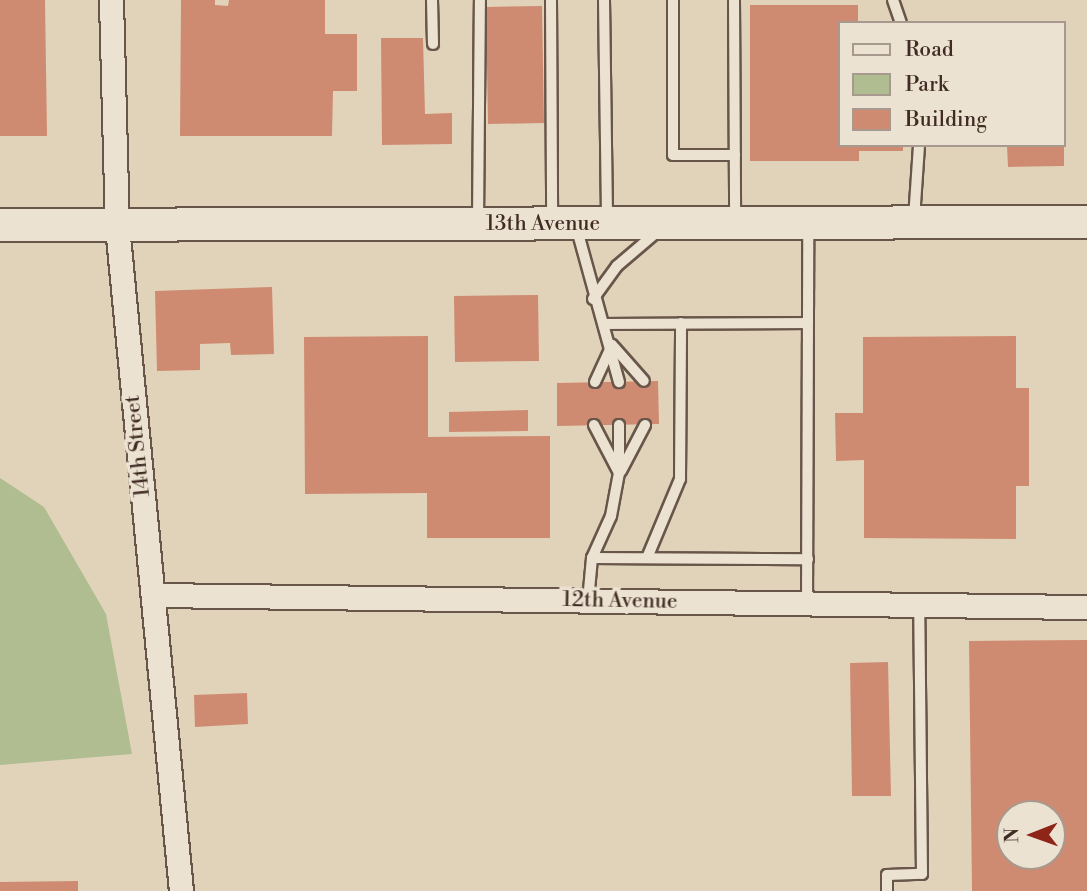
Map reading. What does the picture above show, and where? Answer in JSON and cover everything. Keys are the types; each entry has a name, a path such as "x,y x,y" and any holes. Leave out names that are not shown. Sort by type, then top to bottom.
{"street":[{"name":"14th Street","path":"111,0 117,226 181,891"},
{"name":"13th Avenue","path":"0,225 1087,222"},
{"name":"12th Avenue","path":"153,595 1087,607"}],"lane":[{"path":"432,0 433,44"},
{"path":"478,224 480,0"},
{"path":"551,0 564,224 605,324 619,382"},
{"path":"604,0 607,224"},
{"path":"673,0 673,155 735,155"},
{"path":"734,0 735,223"},
{"path":"893,0 900,21"},
{"path":"914,222 919,147"},
{"path":"593,299 636,246 669,223"},
{"path":"807,603 808,223"},
{"path":"648,558 680,479 681,323"},
{"path":"605,324 808,323"},
{"path":"612,345 644,381"},
{"path":"595,382 612,345"},
{"path":"594,425 619,473"},
{"path":"587,601 592,558 611,516 619,473 619,425"},
{"path":"619,473 645,425"},
{"path":"592,558 807,559"},
{"path":"887,891 887,875 922,874 919,605"}],"green space":[{"path":"0,478 44,507 106,614 132,754 0,765"}],"building":[{"path":"0,0 45,0 47,136 0,136"},
{"path":"181,0 215,0 215,5 228,6 229,0 325,0 325,34 357,34 357,91 333,91 332,136 180,136"},
{"path":"750,5 858,5 858,21 838,21 838,147 903,147 903,151 859,151 859,161 750,161"},
{"path":"542,6 544,123 488,124 486,7"},
{"path":"381,38 423,38 425,114 452,113 452,144 382,145"},
{"path":"1007,147 1064,147 1064,166 1008,167"},
{"path":"272,287 274,354 231,355 230,343 200,344 200,370 157,371 155,291"},
{"path":"538,295 539,361 455,362 454,296"},
{"path":"428,336 428,437 550,436 550,538 427,538 427,493 305,494 304,337"},
{"path":"1016,336 1016,388 1029,388 1029,486 1016,486 1016,539 864,538 864,460 836,461 835,413 863,413 863,337"},
{"path":"658,381 659,424 557,426 557,383"},
{"path":"528,410 528,431 449,432 449,412"},
{"path":"1087,640 1087,891 972,891 969,641"},
{"path":"888,662 891,796 852,796 850,663"},
{"path":"247,693 248,724 195,727 194,695"},
{"path":"78,881 78,891 0,891 0,882"}]}
